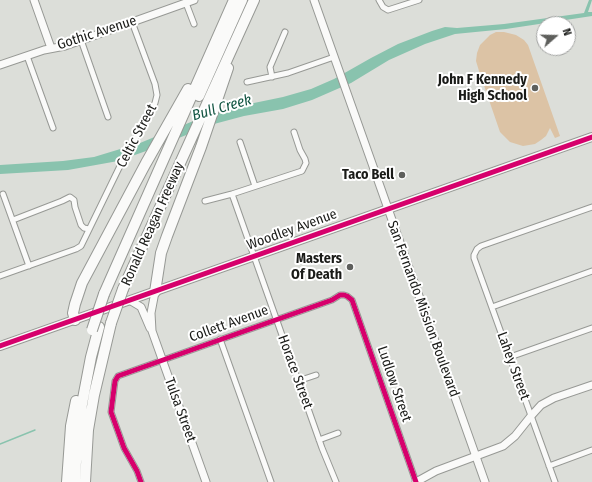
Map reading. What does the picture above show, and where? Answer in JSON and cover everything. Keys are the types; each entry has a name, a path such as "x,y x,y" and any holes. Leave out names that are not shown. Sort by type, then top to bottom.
{"highway":[{"path":"75,320 73,313 74,304 82,282 146,163 188,102 231,16 234,0"},
{"path":"188,102 207,59 231,16 249,2"},
{"name":"Ronald Reagan Freeway","path":"85,482 88,430 94,395 111,323 123,289 242,25 249,2"},
{"path":"155,292 161,254 219,97 242,25"},
{"name":"Ronald Reagan Freeway","path":"67,482 71,426 96,329 108,292 166,159 188,102"},
{"path":"75,482 82,404 96,329"}],"main road":[{"name":"Woodley Avenue","path":"0,346 592,137"}],"street":[{"path":"34,0 51,48"},
{"name":"Gothic Avenue","path":"0,65 51,48 65,46 194,0"},
{"name":"San Fernando Mission Boulevard","path":"314,0 485,482"},
{"path":"379,0 385,9 390,10 419,0"},
{"path":"186,3 194,24"},
{"name":"Celtic Street","path":"29,266 80,246 155,103 157,92 132,22"},
{"path":"272,77 270,67 285,32"},
{"path":"81,40 108,117"},
{"path":"27,56 53,128"},
{"path":"247,82 288,73 334,57"},
{"path":"205,201 298,173 304,168 306,163 294,132"},
{"path":"240,142 255,186"},
{"path":"0,276 29,266 3,194"},
{"name":"Horace Street","path":"232,194 319,440 336,482"},
{"path":"13,220 70,198 74,200 81,225 89,230"},
{"name":"Lahey Street","path":"554,482 474,258 475,251 481,246 592,207"},
{"path":"492,307 592,271"},
{"name":"Tulsa Street","path":"155,292 151,313 152,331 206,482"},
{"name":"Collett Avenue","path":"141,482 137,471 124,448 111,412 114,381 118,376 340,296 347,296"},
{"name":"Ludlow Street","path":"347,296 352,300 354,305 416,482"},
{"path":"131,301 141,307 152,331"},
{"path":"510,357 592,328"},
{"path":"220,339 271,482"},
{"path":"298,381 316,375"},
{"path":"416,482 436,471 498,449 508,443 531,416 547,402 592,385"},
{"path":"319,440 338,433"},
{"path":"549,466 592,450"}],"shaded area":[{"path":"589,0 592,0 588,12 592,12 592,16 576,18 576,16 562,16 584,13"},
{"path":"536,20 536,24 455,34 425,44 389,60 351,83 312,100 283,109 244,116 214,124 118,161 68,170 0,174 0,165 63,161 94,157 140,143 220,110 283,97 311,89 334,79 398,44 445,27 457,28"},
{"path":"496,32 516,35 524,40 528,45 560,136 555,138 550,128 546,136 535,144 523,146 510,142 500,132 476,61 480,45 490,35"}],"waterway":[{"path":"0,444 35,430"}],"cycle path":[{"path":"0,346 592,137"},
{"path":"141,482 137,471 124,448 111,412 115,381 118,376 332,300 340,295 347,296 352,300 416,482"}],"place":[{"name":"John F Kennedy High School","path":"535,88"},
{"name":"Taco Bell","path":"402,175"},
{"name":"Masters Of Death","path":"350,267"}],"water label":[{"name":"Bull Creek","path":"222,108"}]}
